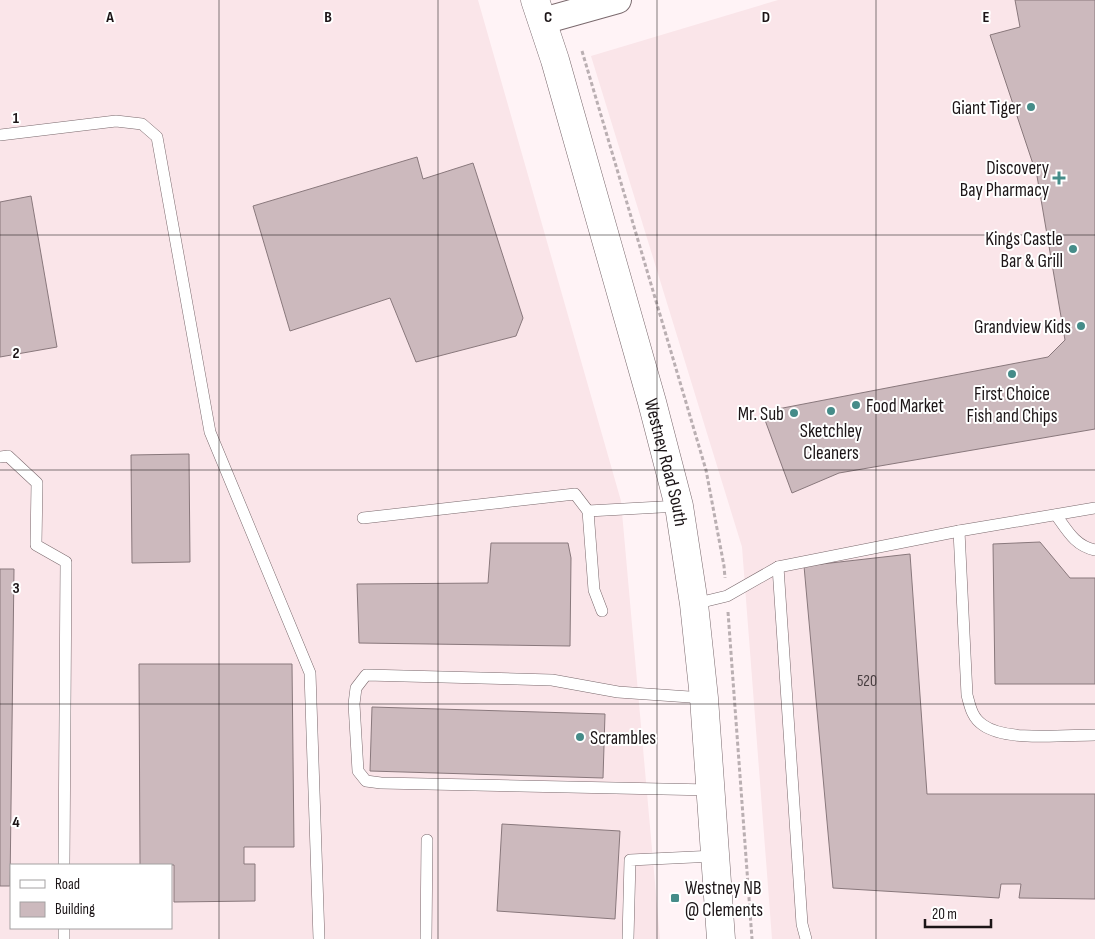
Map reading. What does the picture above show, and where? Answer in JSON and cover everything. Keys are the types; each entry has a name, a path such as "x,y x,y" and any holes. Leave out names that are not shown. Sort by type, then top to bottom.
{"main road":[{"name":"Westney Road South","path":"539,10 650,393 679,506 694,604 704,698 721,939"}],"street":[{"path":"539,10 618,0"}],"lane":[{"path":"0,135 116,121 142,124 157,137 210,432 310,673 319,939"},
{"path":"0,457 8,456 37,484 36,545 66,562 64,864"},
{"path":"363,518 575,494 588,511 594,590 602,611"},
{"path":"588,511 679,506"},
{"path":"694,604 727,596 778,567 959,531 1095,508"},
{"path":"1056,515 1076,542 1085,548 1095,550"},
{"path":"959,531 966,695 972,713 982,725 995,732 1011,735 1095,735"},
{"path":"778,567 794,826 802,924 806,939"},
{"path":"704,698 618,692 552,680 366,675 356,688 354,704 358,771 366,781 381,783 711,790"},
{"path":"426,939 427,840"},
{"path":"628,939 630,860 715,856"}],"shaded area":[{"path":"0,0 478,0 621,501 660,939 0,939"},
{"path":"778,0 1095,0 1095,939 772,939 742,547 591,56"}],"building":[{"path":"1015,0 1095,0 1095,429 839,473 792,493 762,412 1048,357 1065,340 1037,176 990,35 1020,27"},
{"path":"417,157 423,179 473,163 523,318 516,336 416,362 390,298 290,331 253,206"},
{"path":"31,196 57,347 0,357 0,202"},
{"path":"189,454 190,562 132,563 131,455"},
{"path":"1040,542 1070,578 1095,578 1095,684 995,684 993,544"},
{"path":"491,543 568,543 571,558 570,646 359,643 357,584 488,583"},
{"path":"910,554 927,794 1095,794 1095,899 1019,898 1021,884 1001,884 999,898 833,888 804,566"},
{"path":"0,569 14,569 10,886 0,886"},
{"path":"139,664 292,664 294,847 244,847 244,864 255,864 255,901 174,902 174,865 140,864"},
{"path":"372,707 605,714 603,778 370,771"},
{"path":"502,824 620,831 615,919 497,911"}],"place":[{"name":"Giant Tiger","path":"1031,107"},
{"name":"Discovery Bay Pharmacy","path":"1059,178"},
{"name":"Kings Castle Bar & Grill","path":"1073,249"},
{"name":"Grandview Kids","path":"1081,326"},
{"name":"First Choice Fish and Chips","path":"1012,374"},
{"name":"Food Market","path":"856,405"},
{"name":"Sketchley Cleaners","path":"831,411"},
{"name":"Mr. Sub","path":"794,413"},
{"name":"Scrambles","path":"580,737"},
{"name":"Westney NB @ Clements","path":"675,898"}]}
